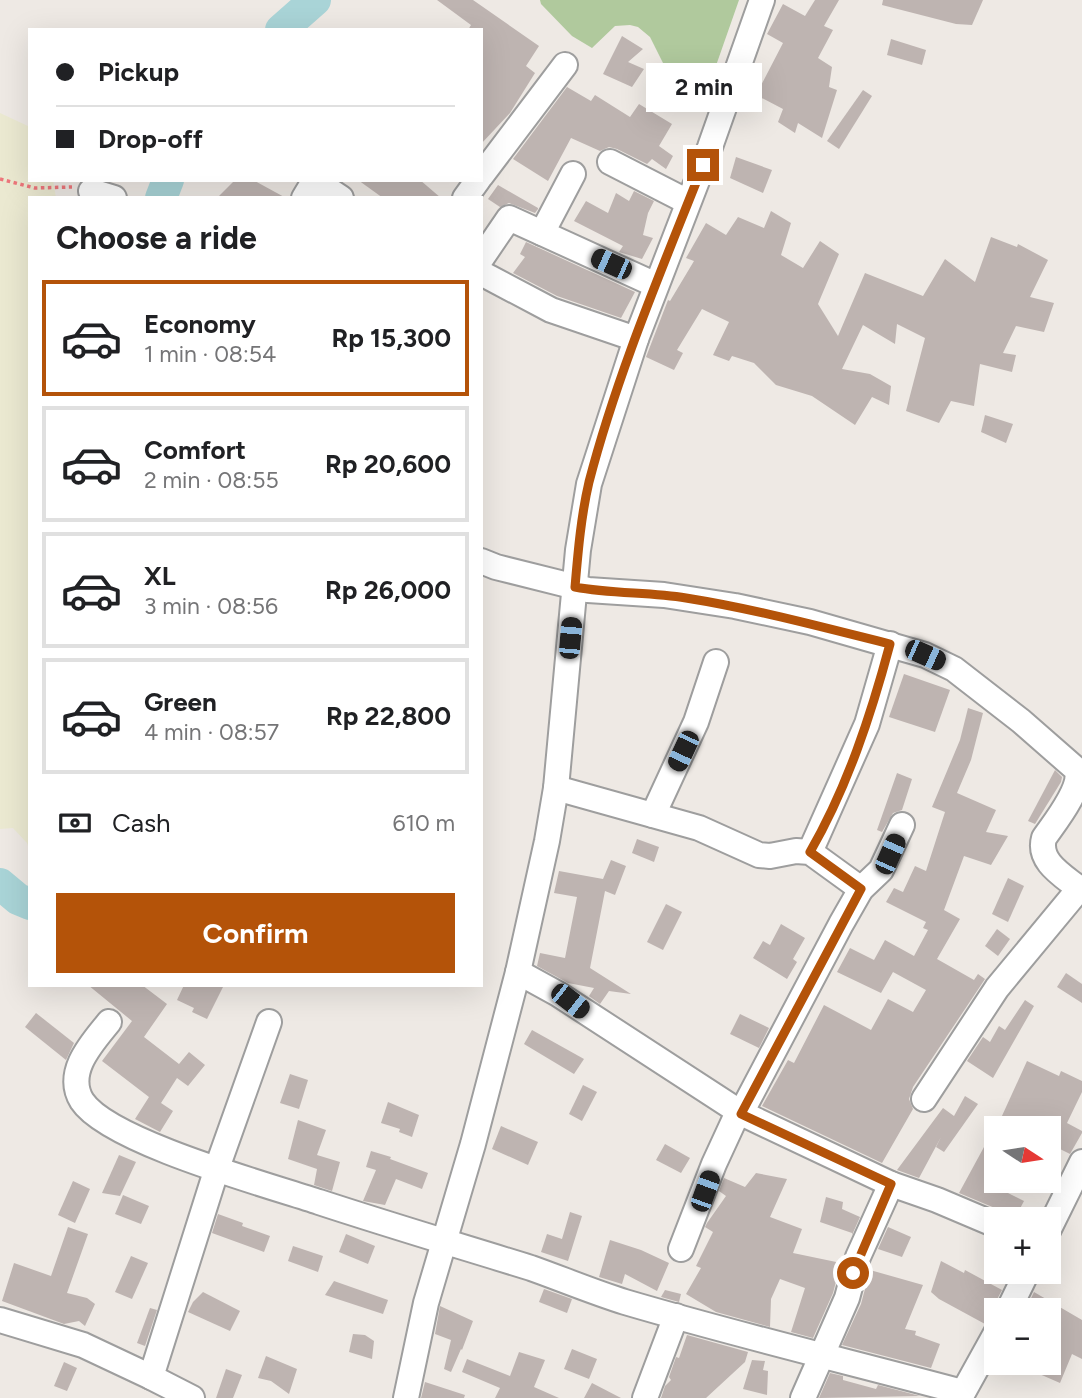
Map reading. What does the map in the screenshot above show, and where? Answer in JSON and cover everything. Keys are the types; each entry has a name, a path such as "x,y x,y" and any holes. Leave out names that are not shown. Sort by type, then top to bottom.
{"street":[{"path":"406,1398 443,1243 473,1144 536,894 556,788 578,550 589,484 636,339 762,0"},
{"path":"483,173 565,65"},
{"path":"610,162 688,202"},
{"path":"542,233 573,174"},
{"path":"305,196 317,182 338,196"},
{"path":"483,257 509,218 656,285"},
{"path":"483,275 551,310 636,339"},
{"path":"483,562 575,587 604,592 664,595 810,622 925,655 954,670 1071,762 1080,776 1077,786 1044,838 1042,848 1045,858 1081,890 997,988 925,1099"},
{"path":"810,852 867,724 890,644"},
{"path":"653,816 696,722 716,662"},
{"path":"556,788 699,828 759,855 810,852 861,889"},
{"path":"681,1249 740,1113 861,889 881,870 902,825"},
{"path":"517,972 558,994 740,1113 891,1184 984,1220"},
{"path":"109,1021 83,1056 78,1076 81,1099 113,1125 148,1143 443,1243 676,1316 751,1338 821,1353 961,1395 984,1354"},
{"path":"151,1377 217,1168 269,1022"},
{"path":"1060,1207 1082,1162"},
{"path":"803,1398 841,1312 856,1263 891,1184"},
{"path":"645,1398 676,1316"},
{"path":"0,1320 75,1342 192,1398"}],"path":[{"path":"0,179 35,188 70,187 102,195"}],"shaded area":[{"path":"0,113 28,126 28,182 53,182 56,196 28,196 28,846 13,828 0,829"}],"green space":[{"path":"540,0 739,0 705,97 693,99 672,81 650,37 638,27 615,26 592,48 572,36"}],"building":[{"path":"437,0 473,0 539,46 526,66 535,73 510,113 483,142 483,28 469,28 471,25"},
{"path":"815,0 839,0 824,26 833,30 818,58 832,67 829,87 837,90 822,138 798,123 795,133 778,122 783,109 756,95 783,43 767,34 783,4 805,16"},
{"path":"883,0 983,0 972,25 956,24 882,5"},
{"path":"622,36 643,49 628,62 644,69 632,87 603,74"},
{"path":"891,39 926,50 922,65 887,55"},
{"path":"567,87 591,101 595,95 630,117 639,104 672,124 659,146 673,156 666,169 652,159 647,164 617,149 609,147 600,151 571,138 548,181 513,159"},
{"path":"863,90 872,96 839,149 827,141"},
{"path":"736,157 772,170 763,193 730,178"},
{"path":"233,182 257,182 282,196 219,196"},
{"path":"361,182 422,182 439,196 380,196"},
{"path":"498,185 538,209 535,213 509,203 500,207 488,199"},
{"path":"634,191 654,201 643,235 653,238 642,259 619,252 623,246 574,221 586,201 608,213 616,193 629,201"},
{"path":"771,211 791,223 781,255 803,268 820,241 839,254 818,304 838,336 865,273 923,296 945,259 975,282 991,237 1017,247 1018,244 1048,260 1030,297 1054,303 1044,332 1016,326 1003,353 1016,355 1012,372 980,364 974,406 951,401 939,423 906,411 925,338 897,324 895,344 863,325 842,369 870,374 891,386 889,405 872,397 855,425 812,396 776,385 754,363 732,356 729,361 713,355 729,322 702,309 677,350 683,353 674,370 646,357 668,300 670,301 694,261 686,258 706,223 726,235 738,217 764,228"},
{"path":"526,242 635,292 621,318 557,296 513,273 525,257 520,254"},
{"path":"985,415 1013,424 1006,443 981,432"},
{"path":"904,674 950,690 935,732 889,717"},
{"path":"968,708 983,713 971,760 957,793 996,810 986,832 1008,836 991,865 964,856 944,910 960,919 937,959 974,980 978,974 985,979 913,1087 909,1099 913,1109 882,1163 762,1106 788,1060 794,1063 824,1005 871,1030 888,999 913,1012 926,990 893,972 881,993 837,972 850,948 874,960 885,940 914,956 928,930 923,928 926,922 886,902 894,888 903,892 915,866 926,871 945,812 932,807 960,740"},
{"path":"1055,770 1062,777 1061,782 1035,824 1028,821"},
{"path":"897,773 912,779 902,810 893,813 882,832 877,830"},
{"path":"637,839 659,847 654,862 632,853"},
{"path":"611,860 626,866 615,895 605,891 590,968 631,994 609,991 600,1004 589,996 594,988 568,983 537,966 540,953 565,958 577,897 554,893 559,871 603,879"},
{"path":"1008,878 1024,886 1008,922 992,914"},
{"path":"666,904 682,912 663,950 647,942"},
{"path":"781,924 805,938 793,959 797,962 787,979 753,958 763,941 770,945"},
{"path":"997,929 1010,939 998,956 985,946"},
{"path":"1066,973 1082,984 1082,1003 1057,987"},
{"path":"90,987 145,987 167,1004 144,1037 179,1064 189,1052 205,1065 188,1086 177,1078 161,1103 173,1111 160,1132 135,1119 149,1097 102,1061 132,1021"},
{"path":"183,987 223,987 207,1019 192,1012 194,1008 177,1000"},
{"path":"1025,1000 1034,1006 993,1078 967,1061 983,1037 990,1042 999,1026 1005,1030"},
{"path":"36,1013 74,1043 66,1060 25,1027"},
{"path":"740,1014 769,1028 759,1048 730,1034"},
{"path":"532,1030 584,1059 574,1074 524,1044"},
{"path":"1027,1061 1059,1076 1061,1071 1082,1081 1082,1092 1067,1123 1082,1133 1070,1154 1061,1150 1061,1116 1002,1116"},
{"path":"290,1074 308,1080 299,1109 280,1103"},
{"path":"583,1085 597,1092 582,1121 569,1114"},
{"path":"965,1096 978,1104 944,1152 936,1147 941,1137 919,1178 897,1170 943,1108 954,1116"},
{"path":"388,1102 419,1115 412,1137 399,1132 400,1129 381,1123"},
{"path":"298,1120 326,1130 317,1155 340,1162 332,1191 314,1185 317,1169 288,1159"},
{"path":"501,1126 538,1142 528,1165 492,1149"},
{"path":"665,1144 690,1158 681,1173 656,1160"},
{"path":"984,1147 984,1194 1010,1194 1024,1201 1021,1207 992,1207 959,1193"},
{"path":"371,1151 428,1173 422,1189 396,1179 385,1205 363,1201 376,1170 366,1167"},
{"path":"119,1155 136,1162 120,1196 102,1193"},
{"path":"756,1173 787,1179 770,1217 802,1229 793,1253 841,1263 833,1293 813,1338 791,1332 805,1288 780,1279 771,1299 770,1327 716,1312 686,1294 701,1268 696,1266 713,1232 705,1227 726,1196 719,1191 724,1178 745,1187"},
{"path":"73,1181 90,1189 75,1223 58,1215"},
{"path":"123,1195 149,1206 141,1224 115,1214"},
{"path":"826,1197 843,1202 842,1209 860,1217 852,1235 820,1222"},
{"path":"570,1212 582,1216 568,1261 541,1252 547,1234 562,1239"},
{"path":"218,1214 270,1236 264,1252 212,1233"},
{"path":"68,1227 88,1234 67,1293 87,1298 95,1304 85,1326 79,1321 64,1324 2,1301 14,1263 51,1276"},
{"path":"888,1227 911,1237 902,1257 878,1249"},
{"path":"346,1234 375,1246 368,1264 339,1252"},
{"path":"610,1240 669,1263 657,1291 625,1274 622,1284 599,1277"},
{"path":"293,1246 323,1256 318,1272 288,1261"},
{"path":"131,1256 148,1263 132,1299 115,1292"},
{"path":"941,1261 964,1273 965,1270 984,1280 984,1284 991,1284 1002,1290 998,1298 984,1298 984,1323 931,1292"},
{"path":"870,1270 923,1285 905,1329 916,1331 915,1335 940,1344 931,1368 842,1345 861,1304"},
{"path":"334,1281 388,1300 383,1314 325,1295"},
{"path":"544,1289 572,1299 567,1313 539,1302"},
{"path":"665,1290 681,1294 679,1302 661,1297"},
{"path":"203,1292 240,1311 230,1331 188,1312"},
{"path":"1034,1292 1044,1298 1031,1298"},
{"path":"440,1306 473,1321 451,1372 444,1369 451,1340 435,1334"},
{"path":"150,1308 157,1310 145,1346 137,1343"},
{"path":"1061,1308 1082,1320 1082,1359 1072,1354 1060,1383 1042,1375 1061,1375"},
{"path":"353,1334 365,1335 374,1341 372,1359 349,1352"},
{"path":"687,1335 748,1352 745,1362 706,1398 661,1398 665,1386 671,1380 669,1377 676,1357 679,1358"},
{"path":"572,1349 597,1359 589,1379 564,1369"},
{"path":"519,1352 545,1360 534,1387 559,1398 495,1398 500,1388 462,1372 467,1359 510,1376"},
{"path":"266,1356 297,1369 289,1394 271,1381 258,1378"},
{"path":"752,1360 765,1361 763,1370 768,1371 767,1395 743,1389"},
{"path":"64,1362 77,1368 67,1391 54,1386"},
{"path":"226,1369 242,1375 233,1398 216,1398"},
{"path":"830,1373 843,1376 843,1380 876,1389 878,1385 920,1396 819,1398"},
{"path":"425,1382 465,1395 464,1398 421,1398"},
{"path":"592,1383 621,1398 584,1398"}],"waterway":[{"path":"283,28 315,0"},
{"path":"162,196 167,182"},
{"path":"0,884 18,899 28,903"}],"route":[{"path":"703,165 636,339 604,432 584,506 575,587 604,592 664,595 724,604 810,622 890,644 867,724 810,852 861,889 741,1114 891,1184 853,1273"}]}
